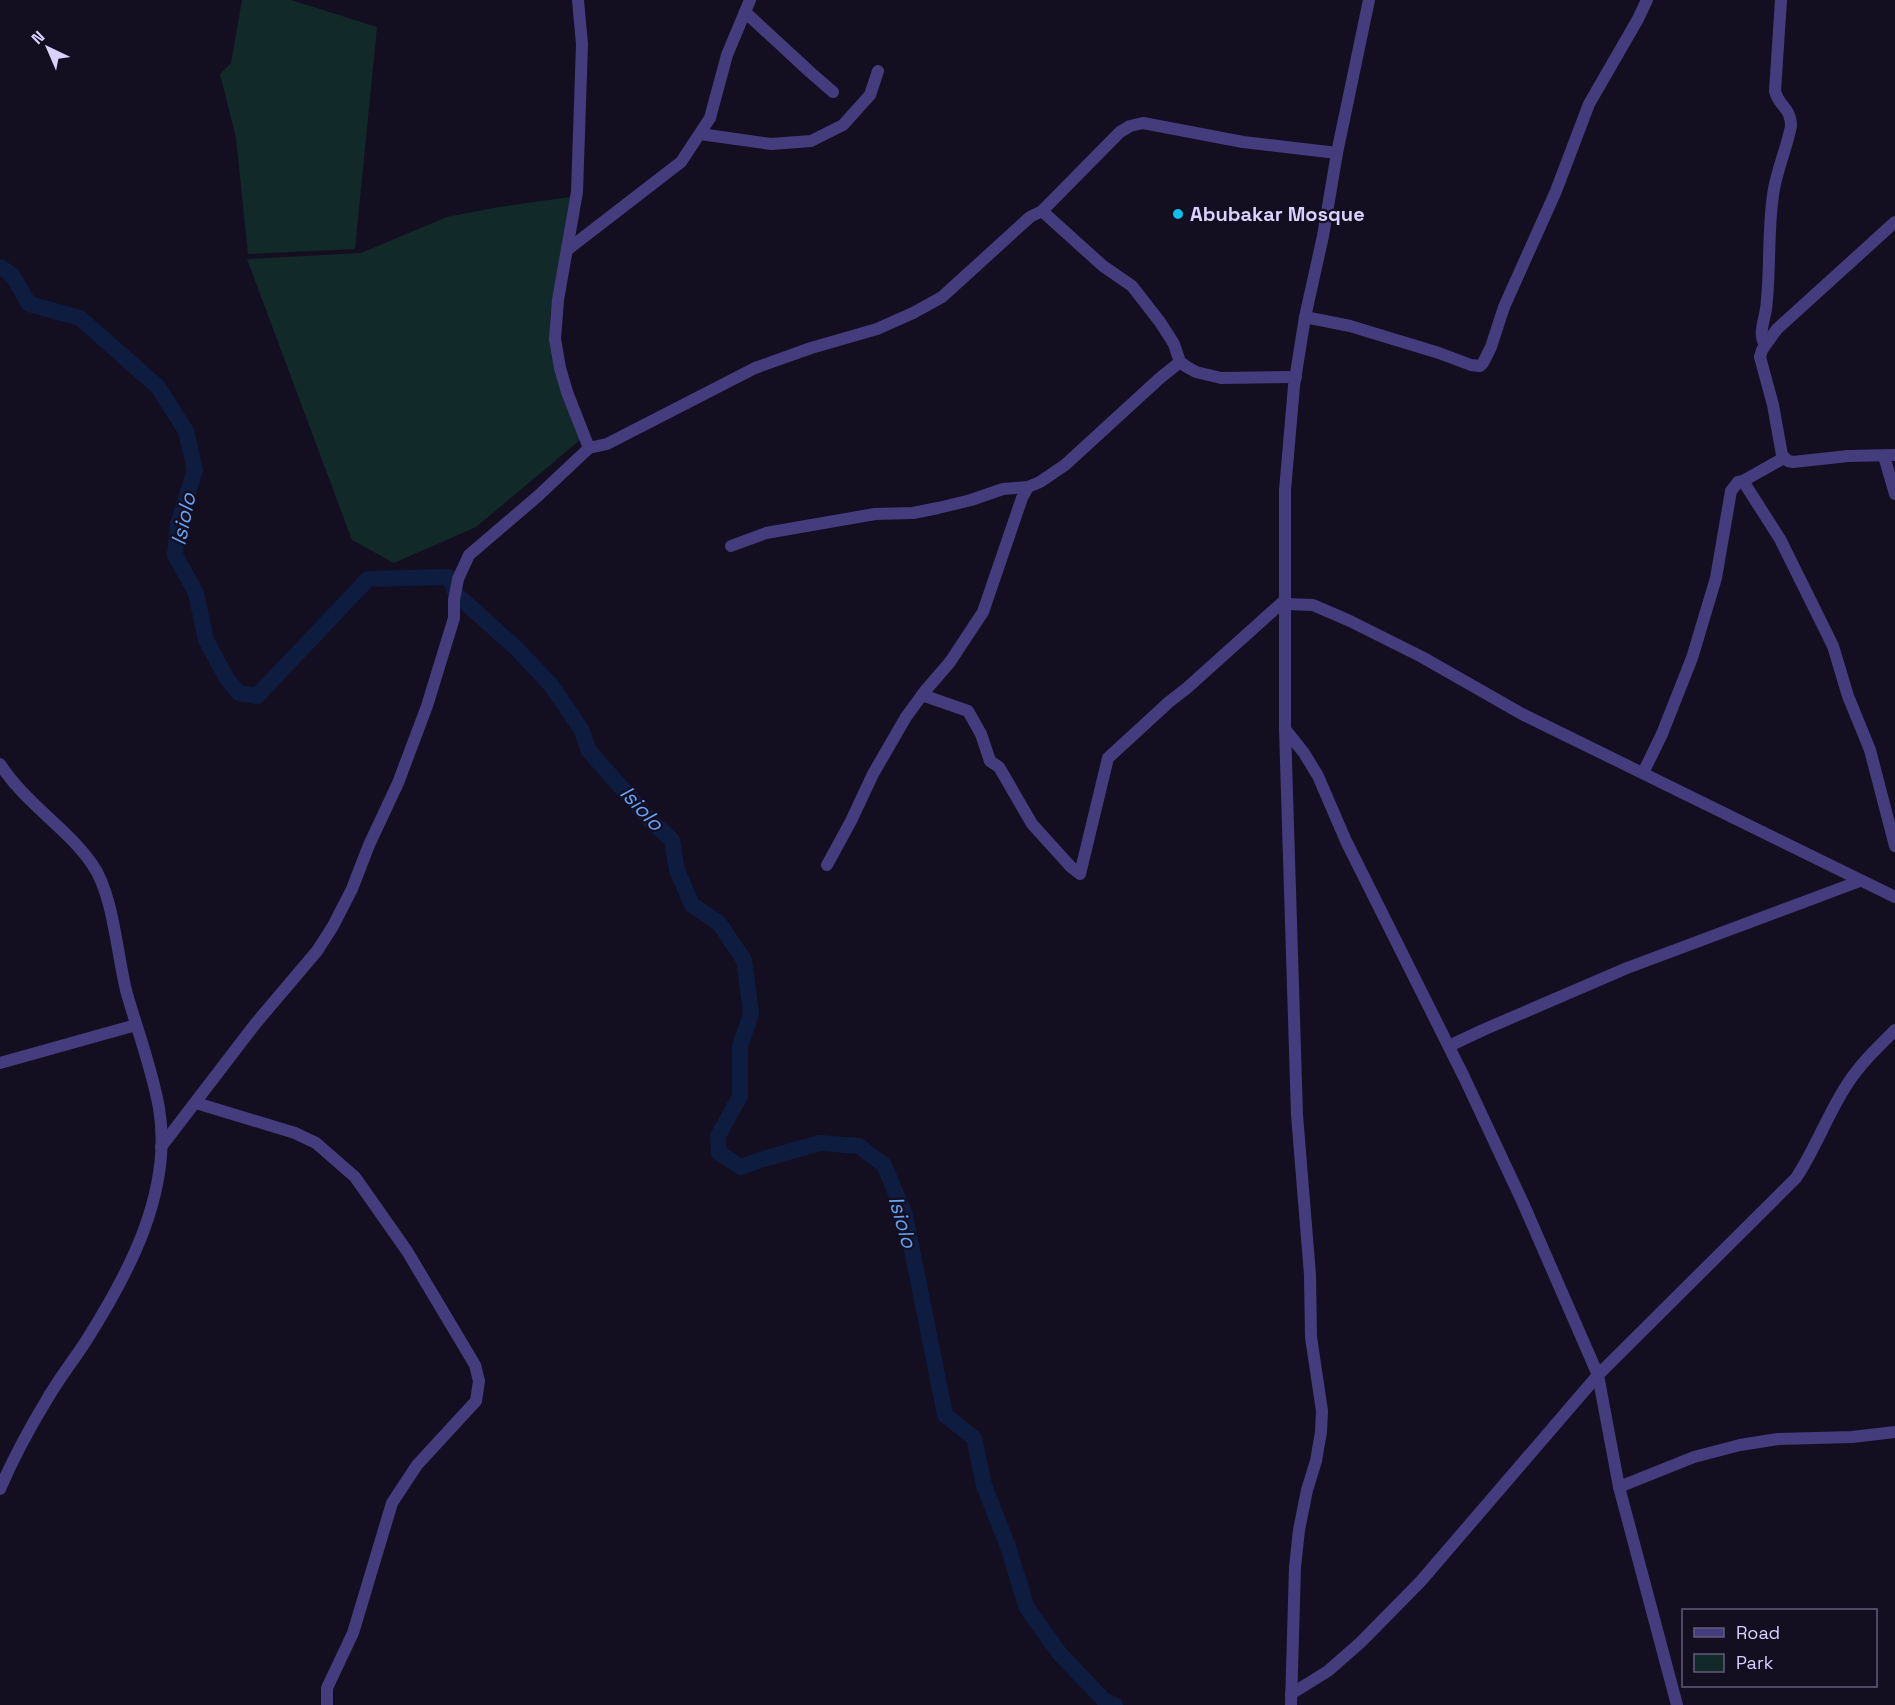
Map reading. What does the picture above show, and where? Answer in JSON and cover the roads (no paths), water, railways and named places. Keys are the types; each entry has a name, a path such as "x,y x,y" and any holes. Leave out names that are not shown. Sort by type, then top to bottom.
{"street":[{"path":"578,0 582,44 577,192 555,320 555,339 567,392 589,448"},
{"path":"1291,1700 1295,1567 1299,1530 1307,1490 1316,1461 1322,1411 1311,1336 1310,1275 1297,1115 1285,729 1285,490 1296,377 1305,317 1369,0"},
{"path":"1305,317 1369,332 1480,366 1491,347 1504,307 1556,190 1589,104 1647,0"},
{"path":"1765,345 1761,332 1769,282 1769,248 1774,190 1791,126 1791,116 1775,94 1781,0"},
{"path":"567,250 681,162 710,118 727,55 748,6 810,72 833,92"},
{"path":"700,134 771,144 811,141 843,125 870,95 878,71"},
{"path":"160,1148 256,1023 317,951 333,926 352,889 369,845 398,783 427,706 454,618 454,600 459,579 469,555 538,496 589,448 606,444 755,368 811,348 877,329 942,297 1030,217 1042,211 1120,132 1130,126 1143,123 1260,145 1337,153"},
{"path":"1042,211 1103,266 1132,286 1174,344 1180,362 1196,372 1221,378 1296,377"},
{"path":"1895,222 1777,329 1765,345 1760,357 1784,458 1793,462 1848,456 1889,455 1895,494"},
{"path":"731,546 766,533 875,514 913,513 971,500 1003,489 1028,487 1040,482 1065,465 1180,362"},
{"path":"1643,773 1662,734 1692,658 1716,578 1731,491 1738,482 1784,458"},
{"path":"1743,481 1780,539 1833,646 1848,696 1870,750 1895,846"},
{"path":"827,865 873,774 906,717 950,662 982,612 1022,498 1028,487"},
{"path":"922,695 968,711 981,734 990,761 999,767 1032,824 1080,874 1108,758 1168,702 1285,602 1313,605 1422,657 1522,714 1895,897"},
{"path":"1285,729 1318,776 1346,841 1449,1046 1523,1203 1598,1375 1619,1487 1677,1705"},
{"path":"0,764 17,788 72,842 98,873 105,894 124,982 159,1109 160,1148 159,1181 136,1249 115,1293 22,1442 0,1489"},
{"path":"1449,1046 1627,968 1860,881"},
{"path":"0,1064 136,1025"},
{"path":"1291,1700 1362,1642 1420,1581 1598,1375 1796,1178 1808,1160 1848,1083 1862,1063 1895,1030"},
{"path":"196,1103 295,1133 316,1143 347,1169 407,1251 463,1344 478,1374 479,1392 476,1401 417,1465 392,1503 353,1633 327,1688 327,1705"},
{"path":"1619,1487 1694,1457 1740,1445 1778,1440 1852,1437 1895,1432"}],"waterway":[{"name":"Isiolo","path":"0,267 12,275 29,304 80,318 158,387 186,431 195,470 178,524 175,555 196,593 206,640 227,679 239,693 257,696 368,579 449,577 456,594 517,649 551,685 581,729 589,751 650,820 672,840 677,870 692,905 719,923 744,960 751,1014 740,1046 740,1096 718,1136 719,1153 741,1167 820,1143 859,1146 884,1165 905,1215 945,1415 974,1438 984,1485 1008,1547 1027,1608 1060,1654 1104,1700 1115,1705"}],"place":[{"name":"Abubakar Mosque","path":"1178,214"}]}
